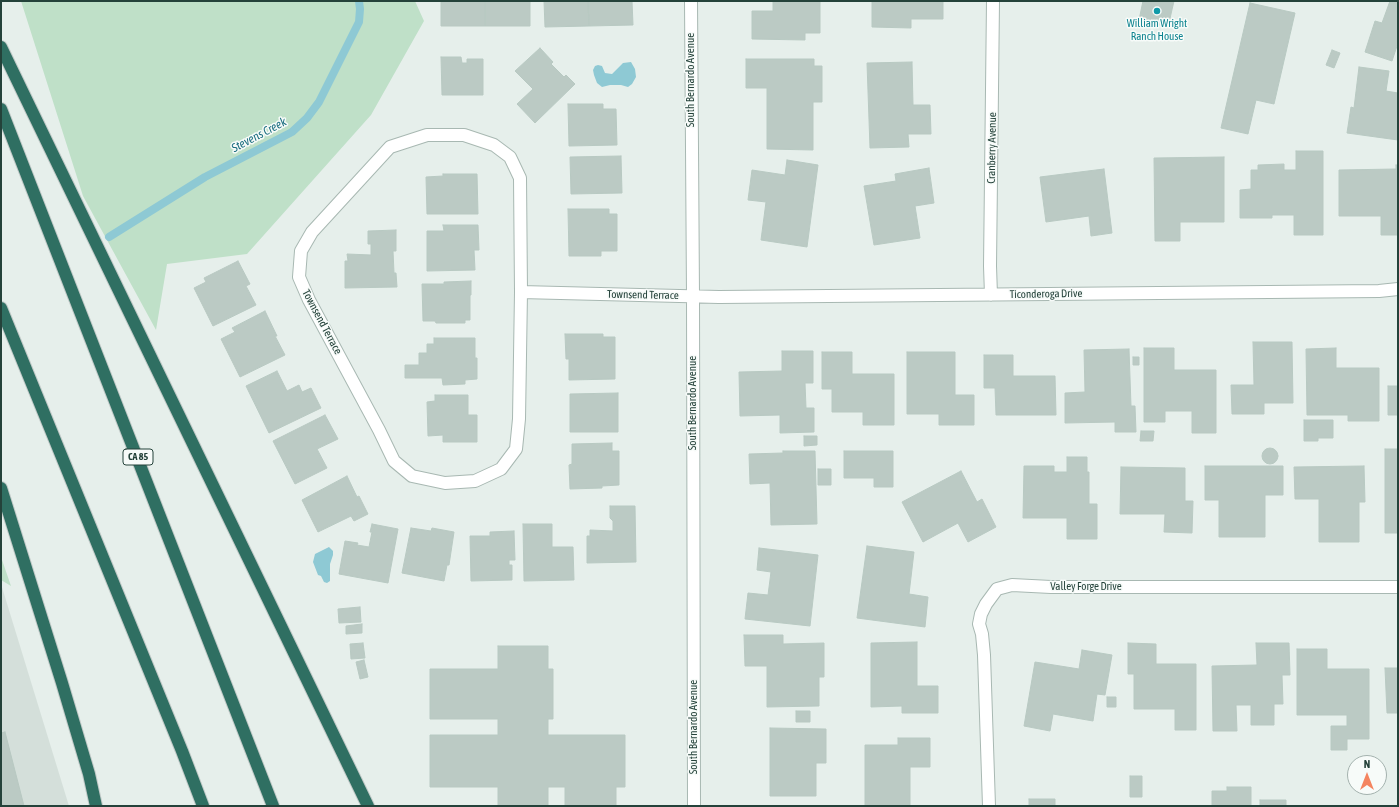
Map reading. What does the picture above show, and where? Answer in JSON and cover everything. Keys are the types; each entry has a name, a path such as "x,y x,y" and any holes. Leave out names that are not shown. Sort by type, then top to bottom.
{"highway":[{"path":"1,47 368,806"},
{"name":"CA 85","path":"1,109 274,806"},
{"path":"1,308 182,751 203,806"},
{"path":"1,488 64,690 89,774 96,806"}],"street":[{"name":"South Bernardo Avenue","path":"691,1 694,806"},
{"name":"Cranberry Avenue","path":"991,295 993,1"},
{"name":"Townsend Terrace","path":"427,135 464,135 494,145 510,157 520,178 521,292 519,419 516,449 501,469 475,481 445,483 412,476 394,461 379,430 309,300 299,276 301,250 312,232 390,146 427,135"},
{"name":"Ticonderoga Drive","path":"693,296 991,295 1379,291 1398,289"},
{"name":"Townsend Terrace","path":"521,292 693,296"},
{"name":"Valley Forge Drive","path":"989,806 984,655 982,634 979,624 983,609 997,589 1012,585 1051,587 1398,587"}],"shaded area":[{"path":"1,584 69,806 1,806"}],"green space":[{"path":"21,1 415,1 424,21 371,115 247,254 167,264 156,330 83,196"},
{"path":"1,557 11,586 1,580"}],"water":[{"path":"631,62 635,69 636,77 632,84 628,87 621,85 610,85 602,87 597,83 593,70 595,66 602,66 605,73 612,74 623,63"},
{"path":"329,547 333,551 333,555 330,564 330,581 327,583 324,582 321,576 318,575 313,562 315,554"}],"building":[{"path":"441,1 485,1 485,26 441,26"},
{"path":"485,1 530,1 530,26 485,26"},
{"path":"544,1 588,1 589,26 545,27"},
{"path":"588,1 632,1 633,25 589,26"},
{"path":"773,1 820,1 820,33 805,33 805,40 752,39 752,11 773,11"},
{"path":"872,1 943,1 943,19 911,19 911,28 872,27"},
{"name":"William Wright Ranch House","path":"1143,1 1174,1 1168,27 1139,20"},
{"path":"1390,1 1398,1 1398,43 1392,61 1365,52 1375,21 1382,23"},
{"path":"1250,3 1295,13 1274,104 1256,100 1248,134 1221,128"},
{"path":"540,48 553,62 551,64 564,77 566,75 575,84 535,123 517,104 533,89 515,71"},
{"path":"1332,50 1340,53 1334,68 1326,65"},
{"path":"441,57 461,57 462,63 467,63 467,59 483,59 483,95 442,95"},
{"path":"746,59 814,59 814,66 822,66 822,102 813,102 813,150 767,149 767,88 746,88"},
{"path":"912,62 913,105 930,105 931,134 908,134 909,147 870,148 867,63"},
{"path":"1359,67 1389,71 1386,91 1398,93 1398,140 1347,133 1351,107 1354,108"},
{"path":"568,104 603,104 603,109 616,109 617,145 569,146"},
{"path":"1296,151 1323,151 1323,235 1294,235 1294,215 1272,215 1272,218 1240,218 1240,190 1251,189 1251,170 1258,170 1258,165 1284,164 1284,170 1296,170"},
{"path":"621,156 622,193 571,194 570,157"},
{"path":"1224,157 1224,222 1180,222 1180,241 1155,241 1154,158"},
{"path":"787,160 818,165 807,247 761,240 766,202 748,200 752,170 785,175"},
{"path":"1396,165 1398,165 1398,235 1381,235 1381,216 1339,216 1339,170 1396,169"},
{"path":"929,168 934,203 915,206 920,238 874,245 864,186 896,181 895,174"},
{"path":"1104,169 1112,233 1091,236 1089,216 1046,222 1040,177"},
{"path":"443,174 477,174 478,214 427,214 426,177 443,176"},
{"path":"568,209 609,209 609,214 617,214 617,251 601,251 601,256 569,256"},
{"path":"443,225 478,225 479,250 474,250 475,270 427,271 427,231 444,231"},
{"path":"396,230 396,251 393,251 394,273 396,273 397,287 345,288 345,261 348,261 347,254 371,255 371,244 368,244 368,231"},
{"path":"238,261 250,284 246,286 256,305 213,326 194,288 206,282 204,278"},
{"path":"471,281 470,320 465,320 465,323 436,323 435,321 423,321 422,284 444,284 444,282"},
{"path":"265,311 277,336 275,336 285,355 240,377 221,339 235,332 232,328"},
{"path":"565,334 603,334 603,337 615,337 615,379 569,380 569,359 566,359"},
{"path":"434,338 475,338 477,379 465,380 465,384 443,385 442,378 405,378 405,365 419,365 419,353 427,353 427,344 434,344"},
{"path":"1253,342 1292,342 1293,403 1264,403 1264,414 1232,414 1231,385 1254,385"},
{"path":"1144,348 1174,348 1174,370 1216,370 1216,433 1192,433 1192,411 1165,411 1165,422 1144,422"},
{"path":"1336,348 1336,368 1379,368 1379,421 1348,421 1348,415 1307,415 1306,349"},
{"path":"1129,349 1131,406 1135,406 1136,432 1115,432 1115,422 1065,423 1065,393 1085,392 1084,350"},
{"path":"782,351 813,351 813,383 805,383 806,408 814,408 814,432 780,433 780,415 740,416 739,372 782,371"},
{"path":"822,352 852,352 852,374 894,374 894,425 863,425 863,412 832,412 832,389 822,389"},
{"path":"907,352 955,352 955,395 974,395 974,425 939,425 939,414 907,414"},
{"path":"984,355 1013,355 1013,376 1055,376 1056,415 996,415 995,388 984,388"},
{"path":"1133,357 1139,357 1139,365 1133,365"},
{"path":"277,371 287,391 299,385 302,392 311,388 321,408 269,433 246,386"},
{"path":"1388,386 1398,386 1398,415 1388,415"},
{"path":"618,393 618,432 570,432 570,394"},
{"path":"435,395 468,395 468,415 477,415 477,442 443,442 443,435 428,436 427,402 435,401"},
{"path":"325,415 338,439 317,449 327,468 295,484 273,441"},
{"path":"1304,420 1333,420 1333,438 1318,438 1318,441 1304,441"},
{"path":"1141,431 1154,431 1153,441 1140,441"},
{"path":"804,436 817,436 817,445 804,446"},
{"path":"612,443 612,451 619,451 619,485 602,486 602,488 570,489 569,465 572,464 572,444"},
{"path":"1270,448 1276,450 1278,456 1276,462 1270,464 1264,462 1262,456 1264,450"},
{"path":"1385,449 1398,449 1398,533 1385,533"},
{"path":"783,451 815,451 817,524 771,525 770,483 750,484 749,454 783,453"},
{"path":"844,451 893,451 893,487 874,487 874,478 844,478"},
{"path":"1067,457 1087,457 1087,472 1089,472 1089,504 1097,504 1097,539 1067,539 1067,518 1023,518 1024,466 1054,466 1054,472 1067,472"},
{"path":"1205,466 1283,466 1283,495 1265,495 1265,537 1219,537 1219,500 1205,500"},
{"path":"1364,466 1365,502 1359,502 1359,542 1319,542 1319,499 1295,499 1294,467"},
{"path":"1121,467 1185,468 1185,501 1193,501 1192,533 1164,532 1165,514 1120,514"},
{"path":"818,469 831,469 831,485 818,485"},
{"path":"961,471 977,502 982,499 996,527 968,542 958,523 923,542 902,502"},
{"path":"347,476 357,497 359,496 368,514 354,521 351,516 318,532 302,500"},
{"path":"610,506 635,506 636,562 587,563 587,536 590,536 590,530 613,531 613,521 610,518"},
{"path":"372,524 398,529 388,583 339,574 345,541 358,543 357,545 369,547"},
{"path":"523,524 552,524 552,547 573,547 574,580 524,581"},
{"path":"411,528 431,531 432,528 454,532 449,565 447,565 444,581 402,573"},
{"path":"514,531 515,560 509,560 509,565 512,565 512,580 471,581 470,536 490,536 490,532"},
{"path":"867,546 914,552 909,594 928,597 925,627 857,618"},
{"path":"759,548 818,555 810,626 745,619 748,593 768,595 771,572 757,570"},
{"path":"360,607 361,622 339,623 338,609"},
{"path":"362,624 362,633 346,634 346,626"},
{"path":"744,635 783,635 783,644 824,643 824,677 819,677 819,706 767,707 767,666 745,666"},
{"path":"917,642 917,686 938,686 938,713 902,713 902,706 871,707 871,643"},
{"path":"363,643 365,658 351,659 350,644"},
{"path":"1128,643 1156,644 1156,664 1196,664 1196,730 1175,730 1175,709 1134,709 1134,674 1128,674"},
{"path":"1256,643 1289,643 1290,675 1282,675 1283,704 1274,704 1274,725 1251,725 1251,705 1236,705 1237,731 1213,731 1212,666 1257,665"},
{"path":"498,646 548,646 548,669 553,669 553,719 548,719 548,735 625,735 625,787 616,787 616,806 565,806 565,787 548,787 548,806 498,806 498,787 430,787 430,735 498,735 498,719 430,719 430,669 498,669"},
{"path":"1297,649 1327,649 1327,669 1369,669 1369,739 1347,739 1347,750 1331,750 1331,726 1347,726 1347,715 1297,715"},
{"path":"1082,650 1112,655 1105,695 1097,694 1093,721 1053,714 1050,731 1024,726 1035,662 1079,669"},
{"path":"364,660 368,677 360,679 356,662"},
{"path":"1385,668 1398,668 1398,713 1387,713"},
{"path":"1107,697 1116,697 1116,707 1107,707"},
{"path":"796,711 810,711 810,722 796,722"},
{"path":"770,728 826,729 826,763 816,763 816,796 770,796"},
{"path":"5,732 24,806 1,806 1,733"},
{"path":"898,738 930,738 930,767 910,767 910,806 865,806 865,745 898,745"},
{"path":"1130,776 1142,776 1142,797 1130,797"},
{"path":"1227,787 1251,787 1251,806 1212,806 1212,791 1227,791"},
{"path":"1029,799 1055,799 1055,806 1029,806"},
{"path":"1260,800 1286,800 1286,806 1260,806"}],"waterway":[{"name":"Stevens Creek","path":"109,237 205,177 292,132 307,118 319,102 359,22 359,1"}],"place":[{"name":"William Wright Ranch House","path":"1157,11"}]}
